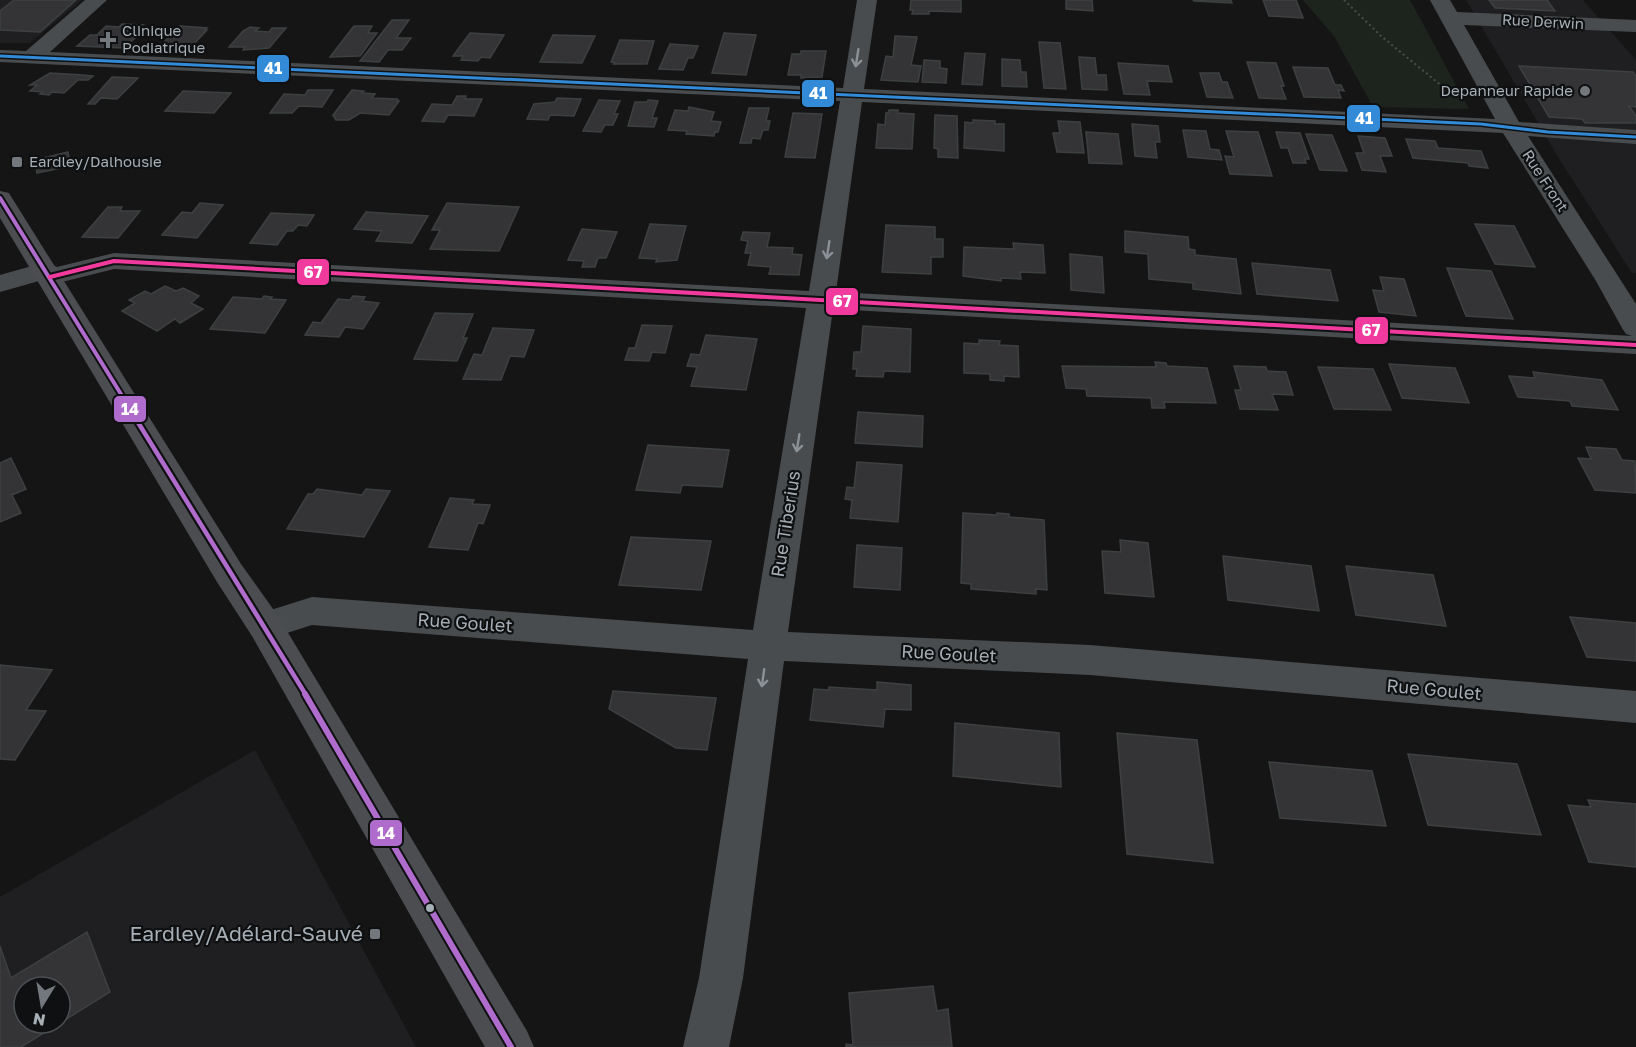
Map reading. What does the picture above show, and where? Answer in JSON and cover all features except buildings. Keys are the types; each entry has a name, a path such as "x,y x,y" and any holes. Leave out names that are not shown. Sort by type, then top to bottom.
{"main road":[{"path":"0,198 48,273 229,573 265,626 512,1047"}],"street":[{"path":"32,57 97,0"},
{"name":"Rue Tiberius","path":"706,1047 721,978 768,646 867,0"},
{"name":"Rue Derwin","path":"1445,9 1636,26"},
{"name":"Rue Front","path":"1445,9 1510,126 1609,281 1636,328"},
{"path":"0,56 1510,126 1548,132 1636,137"},
{"path":"0,284 114,261 1636,345"},
{"path":"1609,281 1636,282"},
{"name":"Rue Goulet","path":"265,626 312,611 768,646 1090,660 1636,707"}],"path":[{"path":"1344,0 1374,30 1456,97"}],"shaded area":[{"path":"0,0 82,0 30,43 0,43"},
{"path":"1303,0 1410,0 1469,109 1373,107 1334,36"},
{"path":"1466,0 1583,0 1636,60 1636,273 1632,273 1555,152"},
{"path":"255,750 416,1047 0,1047 0,897"}],"transit line":[{"name":"41","path":"0,56 1481,124 1548,132 1636,137"},
{"name":"14","path":"0,198 229,573 265,626 511,1047"},
{"name":"67","path":"50,277 114,261 1636,345"}],"place":[{"name":"Clinique Podiatrique","path":"108,40"},
{"name":"Depanneur Rapide","path":"1585,91"},
{"name":"Eardley/Dalhousie","path":"17,162"},
{"name":"Eardley/Adélard-Sauvé","path":"375,934"}]}
